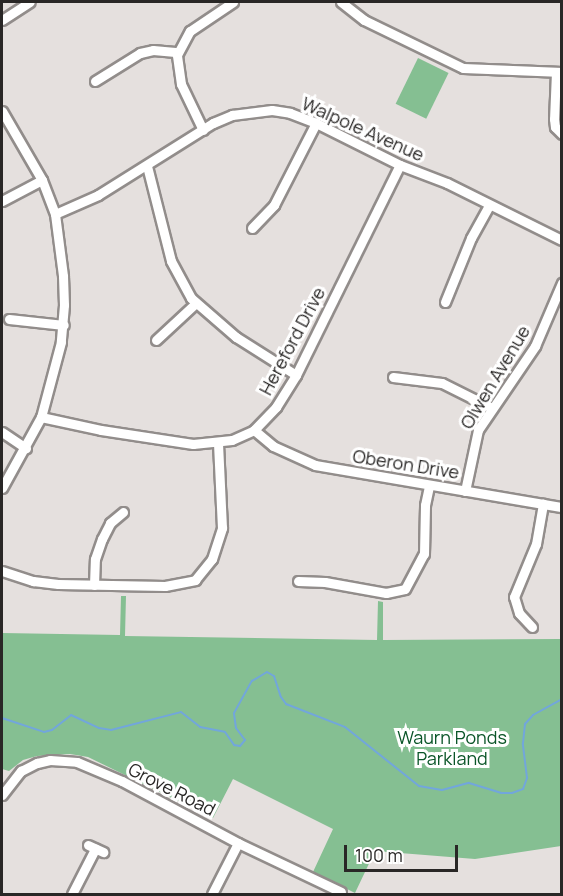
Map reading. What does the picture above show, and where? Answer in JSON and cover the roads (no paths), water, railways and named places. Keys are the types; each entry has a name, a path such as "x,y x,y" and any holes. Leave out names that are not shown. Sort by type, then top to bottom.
{"street":[{"path":"2,20 30,2"},
{"path":"203,130 181,84 178,52 190,31 233,2"},
{"path":"341,2 364,20 463,68 559,72 554,119 555,127 561,134"},
{"path":"95,81 140,53 153,50 178,52"},
{"name":"Walpole Avenue","path":"55,214 98,195 203,130 232,115 255,110 290,113 316,123 400,165 447,183 561,240"},
{"path":"2,111 42,180 55,214 63,276 64,325 41,417 2,488"},
{"path":"252,228 274,205 316,123"},
{"name":"Hereford Drive","path":"41,417 143,438 193,444 218,443 254,430 276,407 296,375 400,165"},
{"path":"147,166 171,261 180,281 196,303 236,337 296,375"},
{"path":"2,201 42,180"},
{"path":"446,302 471,238 489,205"},
{"name":"Olwen Avenue","path":"465,491 478,430 535,346 561,283"},
{"path":"156,340 196,303"},
{"path":"9,319 64,325"},
{"path":"393,377 442,383 492,408"},
{"name":"Oberon Drive","path":"254,430 273,446 315,465 561,507"},
{"path":"2,432 26,448"},
{"path":"2,571 33,581 94,585 177,586 195,580 203,574 212,559 222,528 218,443"},
{"path":"298,581 325,582 386,593 405,589 424,554 425,505 429,486"},
{"path":"532,627 519,613 514,597 536,544 543,504"},
{"path":"94,585 96,559 102,539 110,523 123,512"},
{"name":"Grove Road","path":"2,795 21,771 37,763 50,760 77,762 122,782 339,893"},
{"path":"212,894 238,843"},
{"path":"72,894 95,849"}],"waterway":[{"path":"2,718 44,732 52,730 71,715 99,728 111,730 181,712 200,727 225,732 234,745 240,746 245,740 236,728 234,713 252,681 267,672 274,676 281,697 286,704 345,727 419,786 442,790 469,783 501,793 512,793 523,789 527,778 523,743 525,724 533,715 562,699"}],"park label":[{"name":"Waurn Ponds Parkland","path":"452,748"}]}
